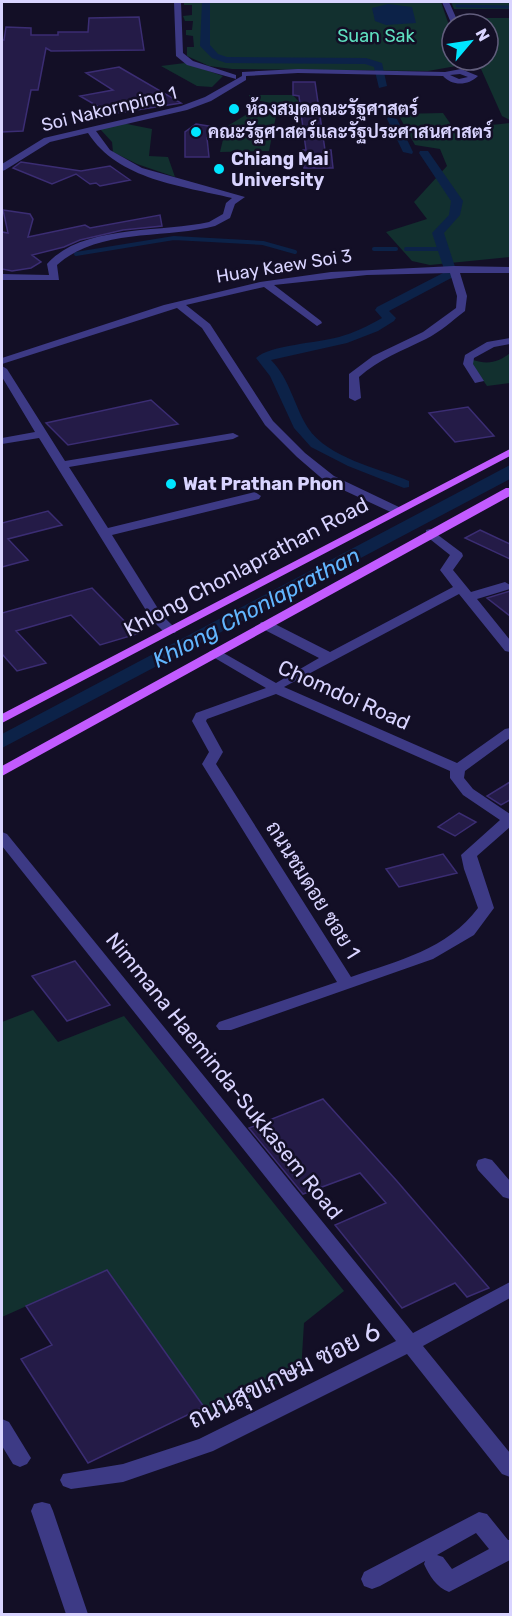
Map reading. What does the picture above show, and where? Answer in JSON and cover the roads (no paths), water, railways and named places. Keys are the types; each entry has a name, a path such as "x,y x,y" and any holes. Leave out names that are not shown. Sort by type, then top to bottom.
{"main road":[{"name":"Khlong Chonlaprathan Road","path":"2,719 510,452"},
{"path":"2,772 510,491"}],"street":[{"path":"177,2 179,54 190,63 206,68 240,76 278,72 388,72 444,74 446,78 454,80 474,77 470,72"},
{"name":"Soi Nakornping 1","path":"2,168 47,140 184,108 208,99 240,76"},
{"path":"2,277 55,278 52,264 58,256 70,249 102,241 205,226 229,214 231,203 240,197 177,181 123,162 109,153 90,129"},
{"path":"355,398 353,376 361,368 386,352 425,336 461,309 462,296 454,269"},
{"name":"Huay Kaew Soi 3","path":"170,630 157,617 2,369 180,304 266,284 368,271 510,270"},
{"path":"266,284 318,323"},
{"path":"180,304 206,326 269,423 301,455 330,479 397,511"},
{"path":"479,381 468,364 469,357 491,344 510,341"},
{"path":"2,441 42,434"},
{"path":"62,465 233,436"},
{"path":"104,533 255,496"},
{"path":"430,534 456,553 457,556 446,570 510,648"},
{"path":"469,597 505,586"},
{"path":"280,686 328,657 454,591"},
{"path":"266,625 328,657"},
{"name":"Chomdoi Road","path":"214,654 458,769"},
{"name":"ถนนชมดอย ซอย 1","path":"280,686 201,716 199,721 216,752 209,764 347,984 409,962 456,940 469,930 486,908 482,892 469,870 469,855 510,820"},
{"path":"510,732 458,769 457,778 468,792 510,820"},
{"name":"Nimmana Haeminda-Sukkasem Road","path":"2,837 510,1468"},
{"path":"225,1026 347,984"},
{"path":"485,1165 510,1192"},
{"name":"ถนนสุขเกษม ซอย 6","path":"71,1480 123,1473 206,1445 411,1344 510,1289"},
{"path":"2,1428 20,1458"},
{"path":"42,1510 76,1614"},
{"path":"372,1579 479,1521 507,1550 449,1582 435,1564"}],"water":[{"path":"388,4 412,7 416,23 386,25 375,21 372,8"},
{"name":"Khlong Chonlaprathan","path":"510,465 510,479 2,748 2,734"}],"waterway":[{"path":"206,2 205,46 215,56 226,60 366,61 379,65 382,86"},
{"path":"457,6 510,7"},
{"path":"392,119 408,152"},
{"path":"404,484 339,457 315,444 301,428 282,386 270,366 262,358 343,340 374,328 390,318 381,310 451,273 438,233 454,215 457,201 424,153"},
{"path":"76,254 174,238 263,243 295,252"},
{"path":"374,249 396,249"},
{"path":"406,249 442,249"}],"place":[{"name":"ห้องสมุดคณะรัฐศาสตร์","path":"234,109"},
{"name":"คณะรัฐศาสตร์และรัฐประศาสนศาสตร์","path":"196,132"},
{"name":"Chiang Mai University","path":"219,169"},
{"name":"Wat Prathan Phon","path":"171,484"}],"park label":[{"name":"Suan Sak","path":"376,36"}]}
